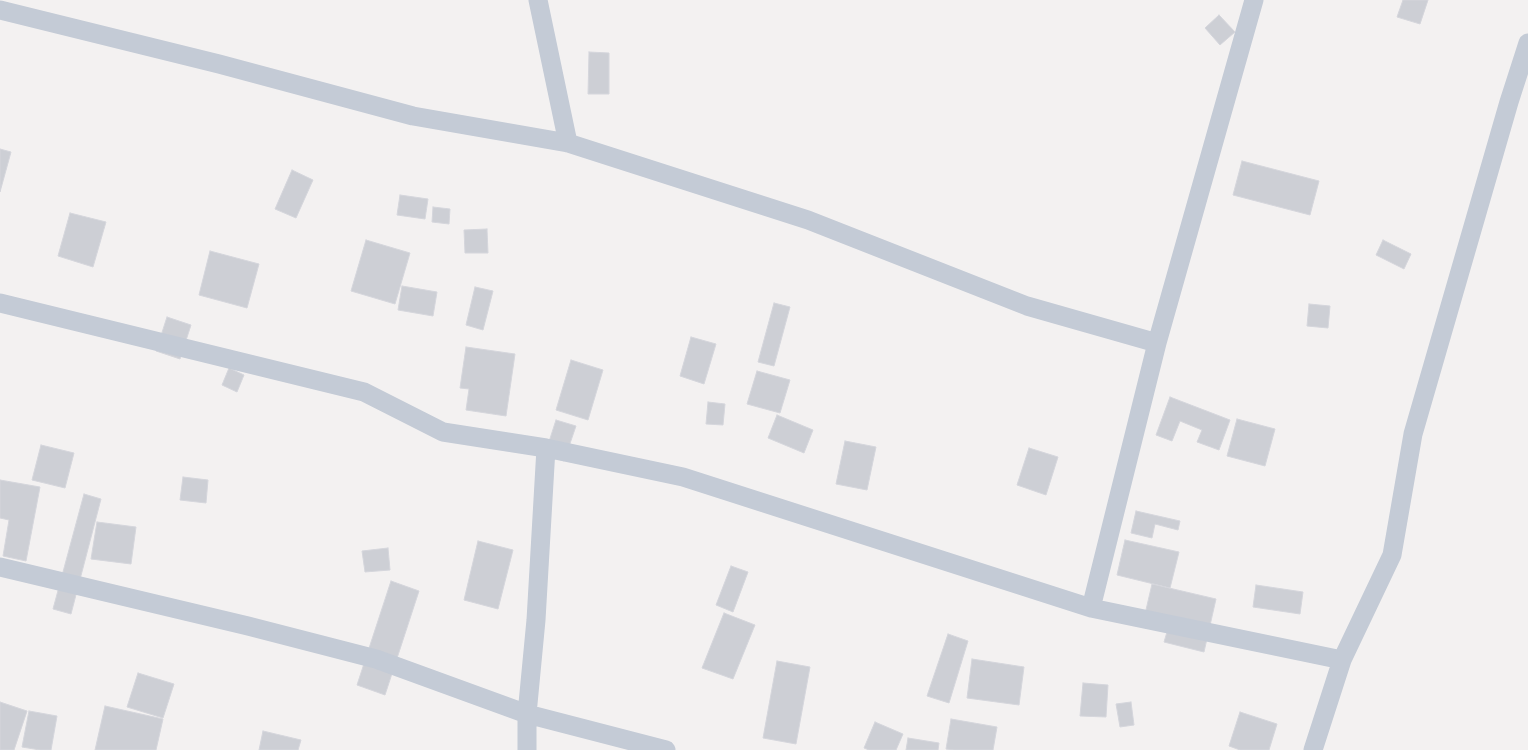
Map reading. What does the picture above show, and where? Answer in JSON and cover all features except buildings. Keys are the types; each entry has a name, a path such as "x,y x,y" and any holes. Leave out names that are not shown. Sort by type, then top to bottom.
{"street":[{"path":"538,0 568,143"},
{"path":"1091,608 1157,343 1254,0"},
{"path":"0,10 219,64 413,116 568,143 808,220 1027,306 1157,343"},
{"path":"1313,750 1342,660 1392,555 1413,434 1508,102 1528,43"},
{"path":"0,303 364,392 443,432 546,448 683,477 1091,608 1342,660"},
{"path":"527,750 527,714 536,620 546,448"},
{"path":"0,567 248,626 376,659 527,714 666,750"}]}
